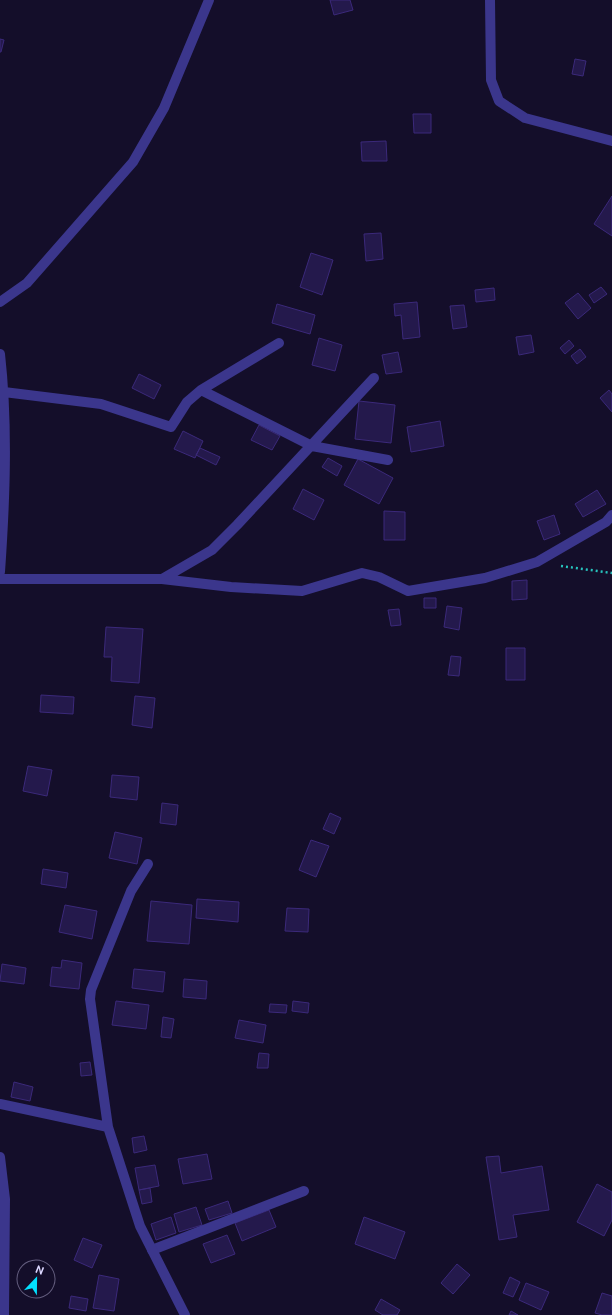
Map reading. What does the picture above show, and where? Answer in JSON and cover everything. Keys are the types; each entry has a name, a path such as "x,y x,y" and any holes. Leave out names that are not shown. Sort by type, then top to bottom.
{"street":[{"path":"0,302 27,283 133,162 164,108 209,0"},
{"path":"490,0 491,80 499,101 525,118 612,141"},
{"path":"4,392 101,404 171,427 187,402 201,390 279,343"},
{"path":"0,354 4,392 5,505 0,572"},
{"path":"162,579 212,550 312,446 374,378"},
{"path":"201,390 312,446 388,460"},
{"path":"0,579 162,579 231,587 302,592 362,573 379,577 408,591 486,578 537,562 606,522 612,515"},
{"path":"148,864 131,891 91,990 90,999 108,1127 140,1226 185,1315"},
{"path":"0,1104 108,1127"},
{"path":"0,1157 5,1199 4,1315"},
{"path":"152,1250 304,1191"}],"path":[{"path":"537,562 612,573"}],"building":[{"path":"330,0 350,0 353,10 334,15"},
{"path":"0,39 4,40 1,52 0,52"},
{"path":"575,59 586,61 583,76 572,74"},
{"path":"413,114 431,114 431,133 414,133"},
{"path":"386,141 387,161 362,161 361,142"},
{"path":"612,196 612,236 594,224"},
{"path":"381,233 383,259 366,261 364,234"},
{"path":"311,253 333,260 322,295 300,287"},
{"path":"601,287 607,294 594,303 589,295"},
{"path":"494,288 495,300 476,302 475,290"},
{"path":"578,293 591,308 578,319 565,303"},
{"path":"417,302 420,337 403,339 401,315 395,316 394,304"},
{"path":"277,304 315,315 310,334 272,323"},
{"path":"464,305 467,327 453,329 450,306"},
{"path":"531,335 534,352 519,355 516,337"},
{"path":"319,338 342,345 335,371 312,365"},
{"path":"569,340 574,346 565,354 560,348"},
{"path":"580,349 586,357 577,364 571,356"},
{"path":"398,352 402,372 386,374 382,355"},
{"path":"139,374 161,385 154,399 132,388"},
{"path":"609,390 612,394 612,412 600,398"},
{"path":"359,401 395,405 391,443 355,439"},
{"path":"440,421 444,446 411,452 407,427"},
{"path":"259,425 280,436 272,450 251,440"},
{"path":"183,431 203,441 195,458 174,449"},
{"path":"200,448 220,457 216,465 196,455"},
{"path":"328,458 342,466 337,476 322,467"},
{"path":"358,459 393,478 379,504 344,485"},
{"path":"303,489 324,500 314,520 293,509"},
{"path":"597,490 606,504 583,517 575,504"},
{"path":"384,511 405,512 405,540 384,540"},
{"path":"554,515 560,534 544,540 537,521"},
{"path":"527,580 527,599 512,600 512,581"},
{"path":"424,598 436,598 436,608 424,608"},
{"path":"447,606 462,608 459,630 444,627"},
{"path":"399,609 401,625 391,626 388,610"},
{"path":"106,627 143,629 139,683 111,681 112,657 104,657"},
{"path":"506,648 525,648 525,680 506,680"},
{"path":"451,656 461,657 459,676 448,675"},
{"path":"41,695 74,697 73,714 40,712"},
{"path":"135,696 155,698 152,728 132,725"},
{"path":"28,766 52,770 47,796 23,791"},
{"path":"112,775 139,777 137,800 110,797"},
{"path":"162,803 178,805 176,825 160,823"},
{"path":"330,813 341,818 334,834 323,829"},
{"path":"115,832 142,838 137,864 109,858"},
{"path":"311,840 329,846 316,877 299,870"},
{"path":"43,869 68,873 66,888 41,884"},
{"path":"197,899 239,902 238,922 196,918"},
{"path":"151,901 192,905 189,944 147,941"},
{"path":"65,905 97,911 92,939 59,932"},
{"path":"287,908 309,909 308,932 285,931"},
{"path":"62,960 82,963 79,989 50,986 52,967 61,968"},
{"path":"2,964 26,968 24,984 0,981"},
{"path":"134,969 165,972 163,992 132,988"},
{"path":"184,979 207,981 206,999 183,997"},
{"path":"116,1001 149,1005 146,1029 112,1025"},
{"path":"293,1001 309,1003 308,1013 292,1011"},
{"path":"270,1004 287,1005 286,1013 269,1012"},
{"path":"163,1017 174,1019 171,1038 161,1037"},
{"path":"239,1020 266,1025 263,1043 235,1038"},
{"path":"259,1053 269,1054 268,1068 257,1068"},
{"path":"90,1062 92,1075 81,1076 80,1063"},
{"path":"14,1082 33,1087 30,1101 11,1097"},
{"path":"144,1136 147,1150 134,1153 132,1138"},
{"path":"207,1154 212,1179 183,1184 178,1159"},
{"path":"499,1156 501,1173 542,1166 549,1210 513,1215 517,1237 499,1240 486,1157"},
{"path":"155,1165 159,1186 139,1190 135,1168"},
{"path":"597,1184 612,1192 612,1220 604,1236 577,1222"},
{"path":"150,1188 152,1202 142,1204 139,1190"},
{"path":"228,1201 232,1213 209,1220 205,1209"},
{"path":"196,1207 202,1225 179,1232 174,1214"},
{"path":"269,1210 276,1227 242,1241 235,1223"},
{"path":"171,1217 176,1233 156,1240 151,1224"},
{"path":"364,1217 405,1232 395,1259 355,1244"},
{"path":"227,1235 235,1254 211,1263 203,1244"},
{"path":"83,1238 102,1245 92,1268 74,1260"},
{"path":"457,1264 470,1275 453,1294 441,1283"},
{"path":"99,1275 119,1279 114,1311 93,1308"},
{"path":"510,1277 520,1282 513,1297 503,1293"},
{"path":"526,1283 549,1292 541,1310 519,1300"},
{"path":"602,1293 612,1296 612,1315 595,1313"},
{"path":"71,1296 88,1299 86,1311 69,1308"},
{"path":"381,1299 400,1310 397,1315 383,1315 375,1310"},
{"path":"511,1311 518,1315 509,1315"}]}
